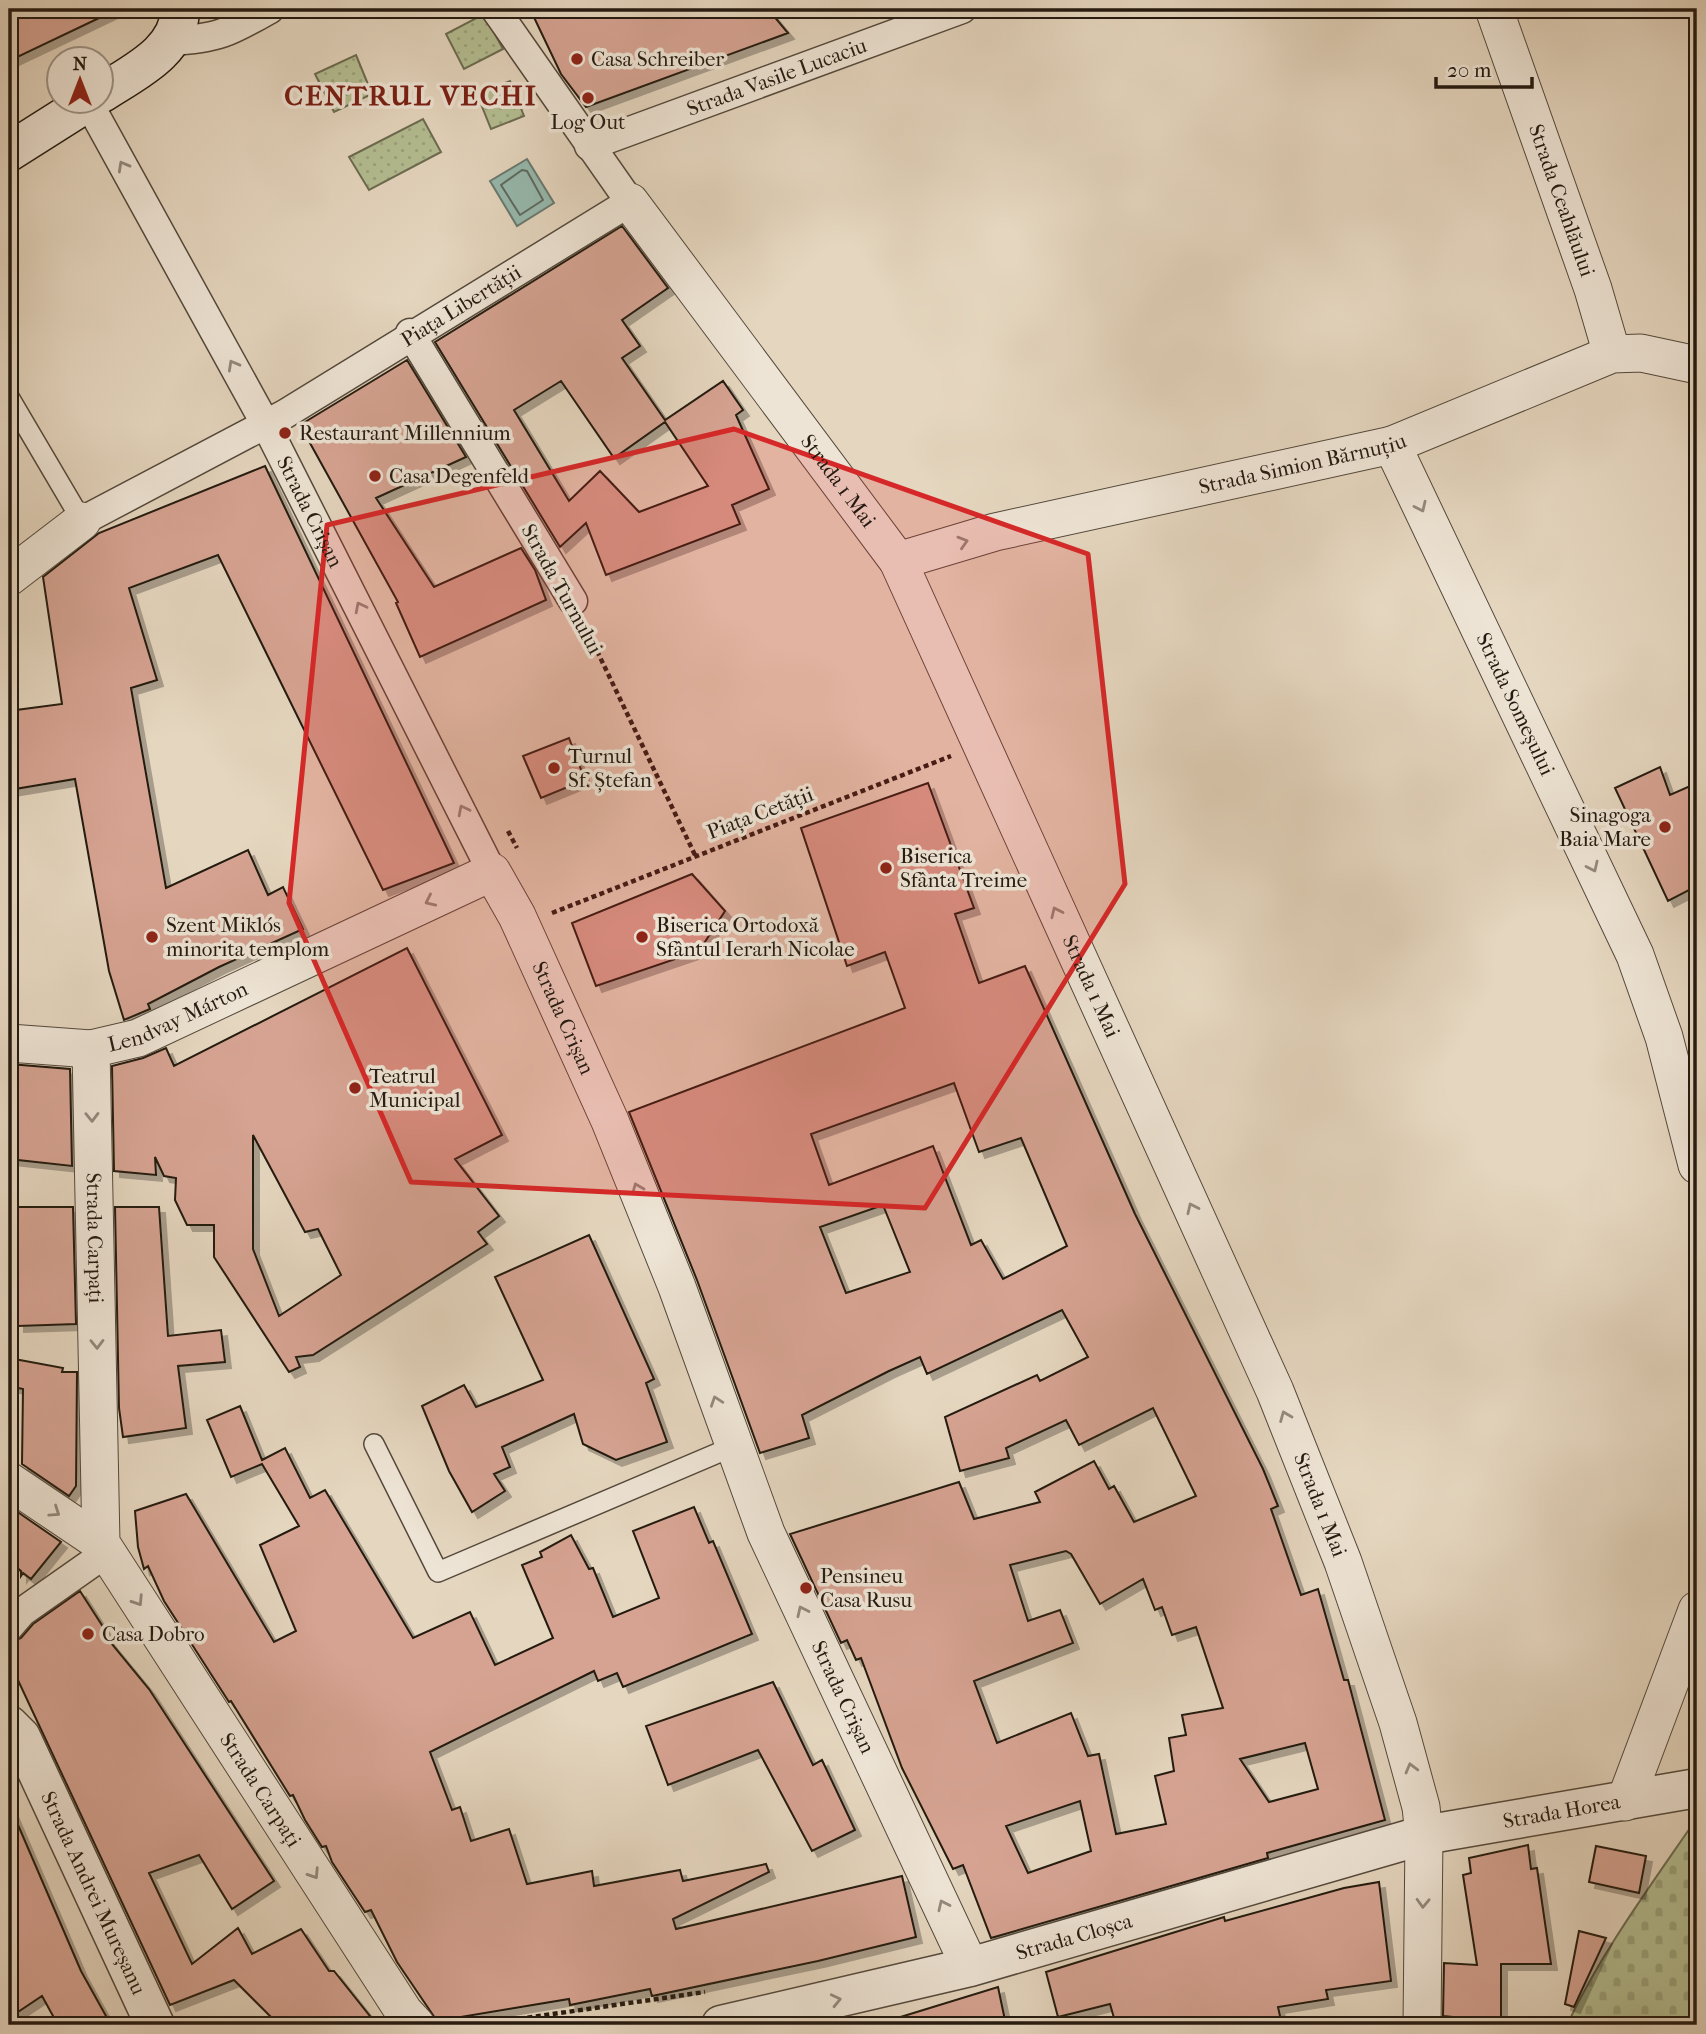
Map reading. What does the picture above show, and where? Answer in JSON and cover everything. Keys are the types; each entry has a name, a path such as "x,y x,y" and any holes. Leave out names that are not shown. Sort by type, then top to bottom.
{"street":[{"path":"116,84 157,57 175,25 204,40 228,33 270,9"},
{"path":"495,9 630,202"},
{"name":"Strada Vasile Lucaciu","path":"590,146 962,9"},
{"name":"Strada Ceahlăului","path":"1494,9 1567,214 1612,354"},
{"path":"9,152 66,116"},
{"name":"Strada Crișan","path":"96,116 265,425 492,872 517,916 610,1121 677,1287 732,1447 766,1533 970,1967"},
{"name":"Piața Libertății","path":"82,521 265,425 630,202"},
{"name":"Strada 1 Mai","path":"630,202 898,561 1275,1391 1343,1562 1398,1723 1421,1808 1424,1835 1422,2025"},
{"name":"Strada Turnului","path":"412,335 573,601"},
{"name":"Strada Simion Bărnuțiu","path":"898,561 995,532 1392,445 1612,354 1641,353 1697,365"},
{"name":"Strada Someșului","path":"1392,445 1634,955 1664,1037 1697,1165"},
{"path":"9,577 82,521"},
{"name":"Lendvay Márton","path":"9,1043 91,1049 138,1038 492,872"},
{"path":"9,1017 52,1045"},
{"name":"Strada Carpați","path":"91,1049 104,1548 404,2012 416,2025"},
{"path":"9,1481 104,1548 22,1612 9,1627"},
{"path":"1625,1802 1697,1609"},
{"name":"Strada Andrei Mureșanu","path":"9,1725 21,1737 155,2025"},
{"name":"Strada Horea","path":"1424,1835 1697,1788"},
{"name":"Strada Cloșca","path":"720,2008 970,1967 1424,1835"}],"lane":[{"path":"9,397 82,521"},
{"path":"374,1444 438,1572 732,1447"}],"path":[{"name":"Strada Turnului","path":"573,601 695,855"},
{"name":"Piața Cetății","path":"552,913 980,745"},
{"path":"477,2025 720,2008"}],"highlighted area":[{"path":"734,429 1088,554 1125,884 925,1208 411,1182 289,903 327,525"}],"green space":[{"path":"484,14 503,49 464,69 446,34"},
{"path":"356,55 372,94 334,112 315,74"},
{"path":"510,81 524,116 491,129 477,94"},
{"path":"423,119 441,152 369,190 349,157"},
{"path":"1697,1827 1697,2025 1567,2025 1624,1924 1690,1828"}],"water":[{"path":"527,159 554,203 517,226 490,181"}],"building":[{"path":"9,9 118,9 9,61"},
{"path":"530,9 768,9 788,33 586,107 561,74"},
{"path":"622,226 668,288 622,320 640,346 622,358 665,420 723,381 743,410 736,415 769,489 732,505 740,524 606,575 586,523 560,547 435,342","holes":["561,381 614,458 665,422 708,486 639,512 600,471 569,501 514,410"]},
{"name":"Casa Degenfeld","path":"407,360 466,457 376,498 434,587 521,548 535,570 546,600 420,657 396,603 398,602 300,425"},
{"path":"265,466 454,863 383,890 218,555 129,588 157,680 131,688 166,888 248,850 268,895 283,887 303,929 219,967 148,1004 150,1009 124,1020 109,971 75,779 9,790 9,711 62,704 43,577 99,533"},
{"name":"Turnul Sf. Ștefan","path":"569,738 585,780 541,798 523,756"},
{"name":"Sinagoga Baia Mare","path":"1660,767 1670,795 1697,783 1697,886 1668,901 1615,788"},
{"path":"928,783 974,908 955,914 979,983 1025,966 1135,1214 1263,1469 1278,1506 1271,1509 1301,1595 1318,1589 1344,1680 1348,1680 1385,1820 1267,1853 1268,1858 991,1938 963,1865 953,1869 902,1768 861,1658 856,1660 847,1640 841,1643 790,1534 959,1482 974,1519 1040,1502 1035,1492 1094,1461 1109,1489 1114,1486 1134,1522 1196,1496 1153,1408 1079,1445 1066,1420 1006,1448 1009,1458 960,1471 945,1417 1037,1375 1040,1381 1088,1357 1062,1310 927,1374 920,1357 889,1371 802,1415 809,1438 760,1453 697,1280 629,1112 905,1008 885,952 847,966 801,828","holes":["954,1083 979,1152 1021,1138 1067,1246 1003,1279 981,1240 971,1245 933,1146 829,1185 811,1134","883,1205 910,1272 846,1293 820,1227","1066,1551 1071,1554 1100,1604 1143,1579 1155,1610 1162,1607 1172,1635 1196,1627 1223,1708 1182,1715 1186,1735 1169,1738 1174,1771 1155,1776 1166,1824 1116,1834 1099,1754 1088,1756 1071,1713 997,1743 974,1681 1073,1643 1060,1610 1028,1621 1010,1565","1305,1743 1318,1789 1269,1802 1240,1759","1080,1801 1091,1851 1028,1873 1006,1826"]},
{"name":"Biserica Ortodoxă Sfântul Ierarh Nicolae","path":"692,874 725,911 699,951 596,986 572,923"},
{"path":"407,948 502,1135 455,1159 499,1216 478,1232 487,1244 313,1355 296,1357 300,1367 289,1372 214,1257 214,1225 187,1225 175,1200 176,1178 164,1176 155,1157 156,1175 114,1171 112,1066 143,1058 166,1048 174,1066","holes":["253,1135 305,1232 318,1229 341,1275 279,1316 253,1249"]},
{"path":"9,1064 70,1069 72,1166 9,1159"},
{"path":"9,1207 73,1207 76,1324 18,1326 18,1305 9,1306"},
{"path":"115,1207 159,1207 168,1336 221,1330 225,1362 178,1366 186,1428 123,1437 119,1408"},
{"path":"589,1235 654,1379 646,1383 667,1442 616,1460 583,1444 574,1414 502,1447 510,1467 494,1474 505,1491 472,1512 449,1471 422,1406 464,1385 476,1407 543,1380 495,1277"},
{"path":"9,1358 63,1368 62,1372 77,1372 76,1486 69,1496 22,1464 23,1389 9,1386"},
{"path":"240,1406 262,1460 285,1448 310,1498 325,1490 413,1638 470,1612 495,1665 553,1638 522,1565 542,1557 540,1552 571,1535 589,1569 593,1568 613,1617 659,1598 633,1531 694,1507 709,1543 713,1541 752,1634 623,1687 617,1673 598,1681 594,1671 430,1752 452,1810 460,1807 471,1841 509,1829 527,1884 592,1871 594,1886 680,1870 683,1881 766,1864 769,1872 673,1919 676,1929 902,1876 916,1937 652,1996 650,1989 570,2005 569,1999 437,2021 397,1962 371,1910 365,1912 332,1862 326,1846 322,1847 293,1795 290,1796 164,1601 148,1566 144,1569 138,1547 135,1511 186,1494 274,1642 296,1631 260,1545 299,1526 262,1464 231,1477 207,1420"},
{"path":"9,1506 61,1542 31,1579 23,1573 21,1576 21,1571 9,1561"},
{"path":"80,1591 105,1630 102,1632 149,1689 274,1881 232,1909 199,1855 149,1873 192,1964 238,1928 252,1954 301,1929 329,1971 334,1971 377,2025 279,2025 234,1980 170,2005 9,1661 9,1643 21,1638 33,1624"},
{"path":"773,1682 813,1765 822,1760 855,1830 812,1851 758,1750 668,1785 646,1726"},
{"path":"9,1804 81,1971 111,2025 58,2025 42,1996 9,2018"},
{"path":"1528,1845 1531,1869 1537,1868 1551,1964 1501,1964 1501,2025 1462,2025 1462,2018 1443,2016 1444,1963 1477,1965 1463,1875 1471,1873 1469,1858"},
{"path":"1596,1846 1646,1856 1639,1893 1589,1882"},
{"path":"1379,1882 1391,1981 1326,1990 1328,1999 1278,2007 1282,2025 1116,2025 1110,2004 1058,2017 1046,1972 1224,1917 1225,1921 1344,1888"},
{"path":"1579,1931 1606,1938 1574,2007 1565,2004"},
{"path":"998,1987 1006,2025 895,2025 894,2019"}],"place":[{"name":"Casa Schreiber","path":"577,59"},
{"name":"Log Out","path":"588,98"},
{"name":"Restaurant Millennium","path":"285,433"},
{"name":"Casa Degenfeld","path":"375,476"},
{"name":"Turnul Sf. Ștefan","path":"554,768"},
{"name":"Sinagoga Baia Mare","path":"1665,827"},
{"name":"Biserica Sfânta Treime","path":"886,868"},
{"name":"Szent Miklós minorita templom","path":"152,937"},
{"name":"Biserica Ortodoxă Sfântul Ierarh Nicolae","path":"642,937"},
{"name":"Teatrul Municipal","path":"355,1088"},
{"name":"Pensineu Casa Rusu","path":"806,1588"},
{"name":"Casa Dobro","path":"88,1634"}],"district":[{"name":"CENTRUL VECHI","path":"411,95"}]}
